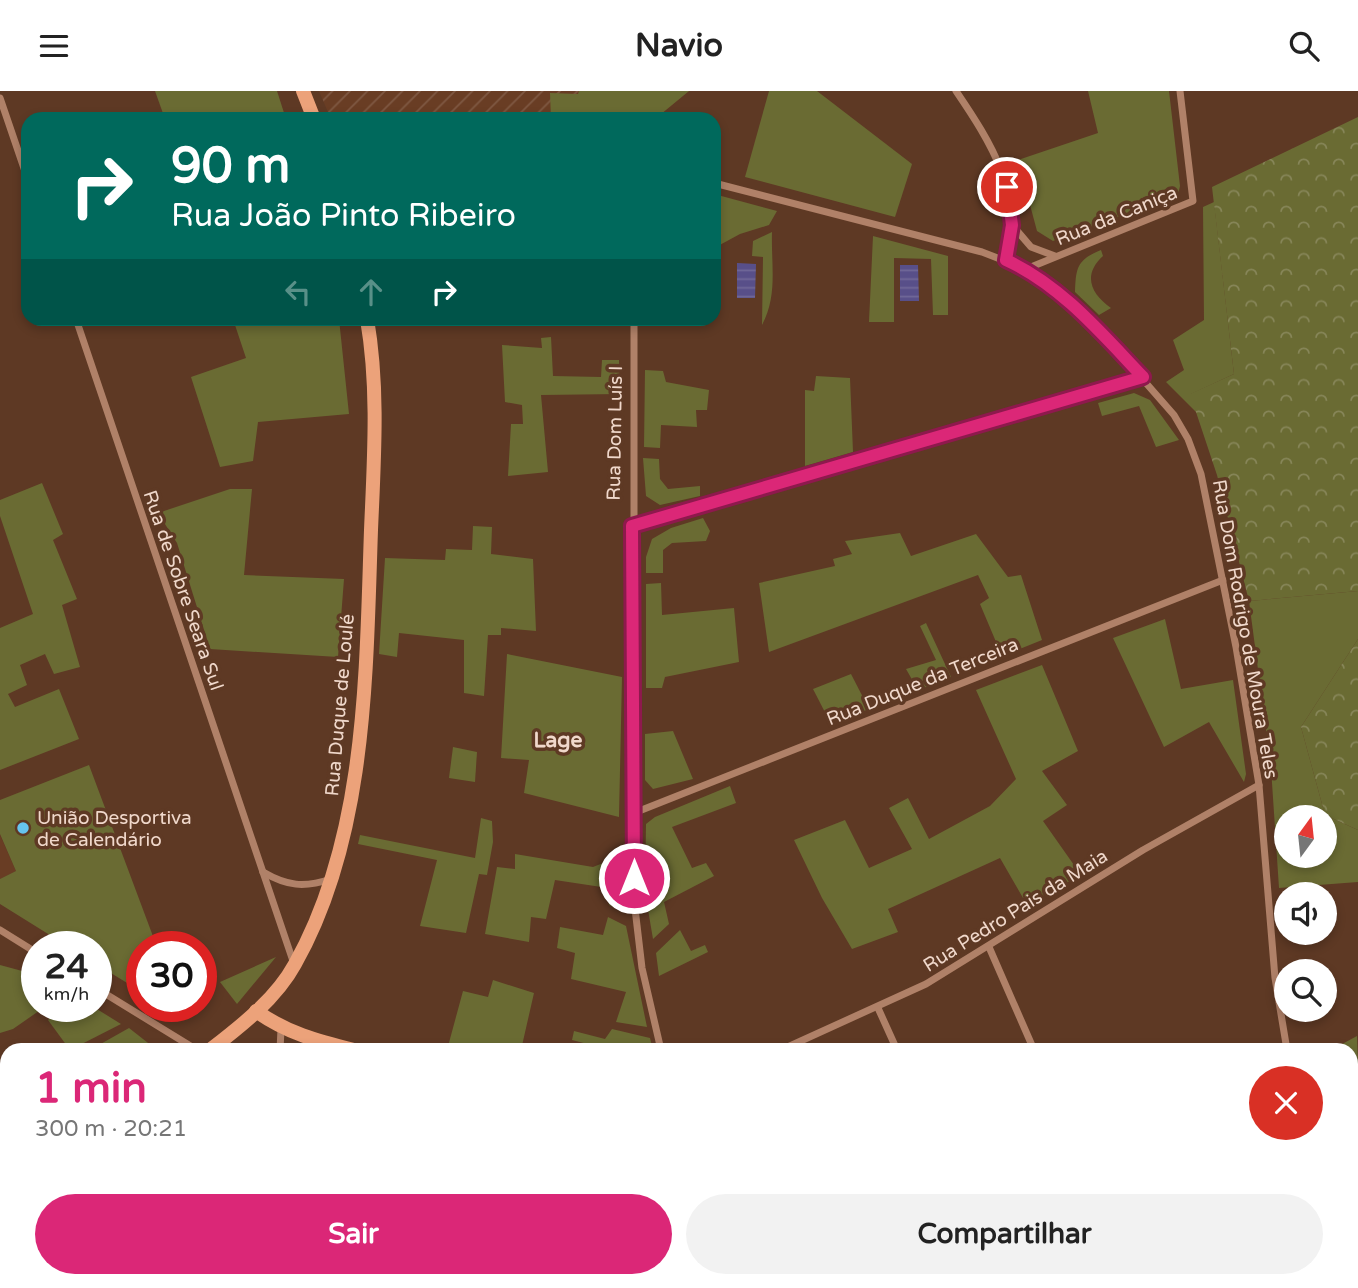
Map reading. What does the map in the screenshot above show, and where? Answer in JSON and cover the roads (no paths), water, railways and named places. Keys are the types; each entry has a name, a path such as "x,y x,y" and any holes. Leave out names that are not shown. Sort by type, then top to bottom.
{"street":[{"path":"303,91 311,112"},
{"path":"956,91 999,161 1007,187 1012,225 1006,260"},
{"name":"Rua da Caniça","path":"1026,269 1194,201 1180,91"},
{"path":"0,98 21,160"},
{"name":"Rua Dom Rodrigo de Moura Teles","path":"721,185 1006,260 1026,269 1063,297 1143,377 1174,415 1188,439 1201,474 1223,580 1259,785 1275,978 1286,1043"},
{"path":"1012,225 1031,247 1056,257"},
{"name":"Rua de Sobre Seara Sul","path":"78,326 294,966"},
{"name":"Rua Duque de Loulé","path":"218,1043 275,992 294,966 314,926 331,879 353,790 363,679 376,412 368,326"},
{"name":"Rua Dom Luís I","path":"634,326 632,526 637,933 660,1043"},
{"path":"632,526 1143,377"},
{"name":"Rua Duque da Terceira","path":"634,813 1223,580"},
{"name":"Rua Pedro Pais da Maia","path":"797,1043 926,984 1143,850 1259,785"},
{"path":"263,872 298,887 331,879"},
{"path":"2,933 21,944"},
{"path":"989,947 1031,1043"},
{"path":"112,998 186,1043"},
{"path":"878,1008 894,1043"},
{"path":"256,1011 281,1029 324,1043"},
{"path":"280,1043 281,1029"}],"place":[{"name":"União Desportiva de Calendário","path":"23,828"}],"district":[{"name":"Lage","path":"558,740"}]}
